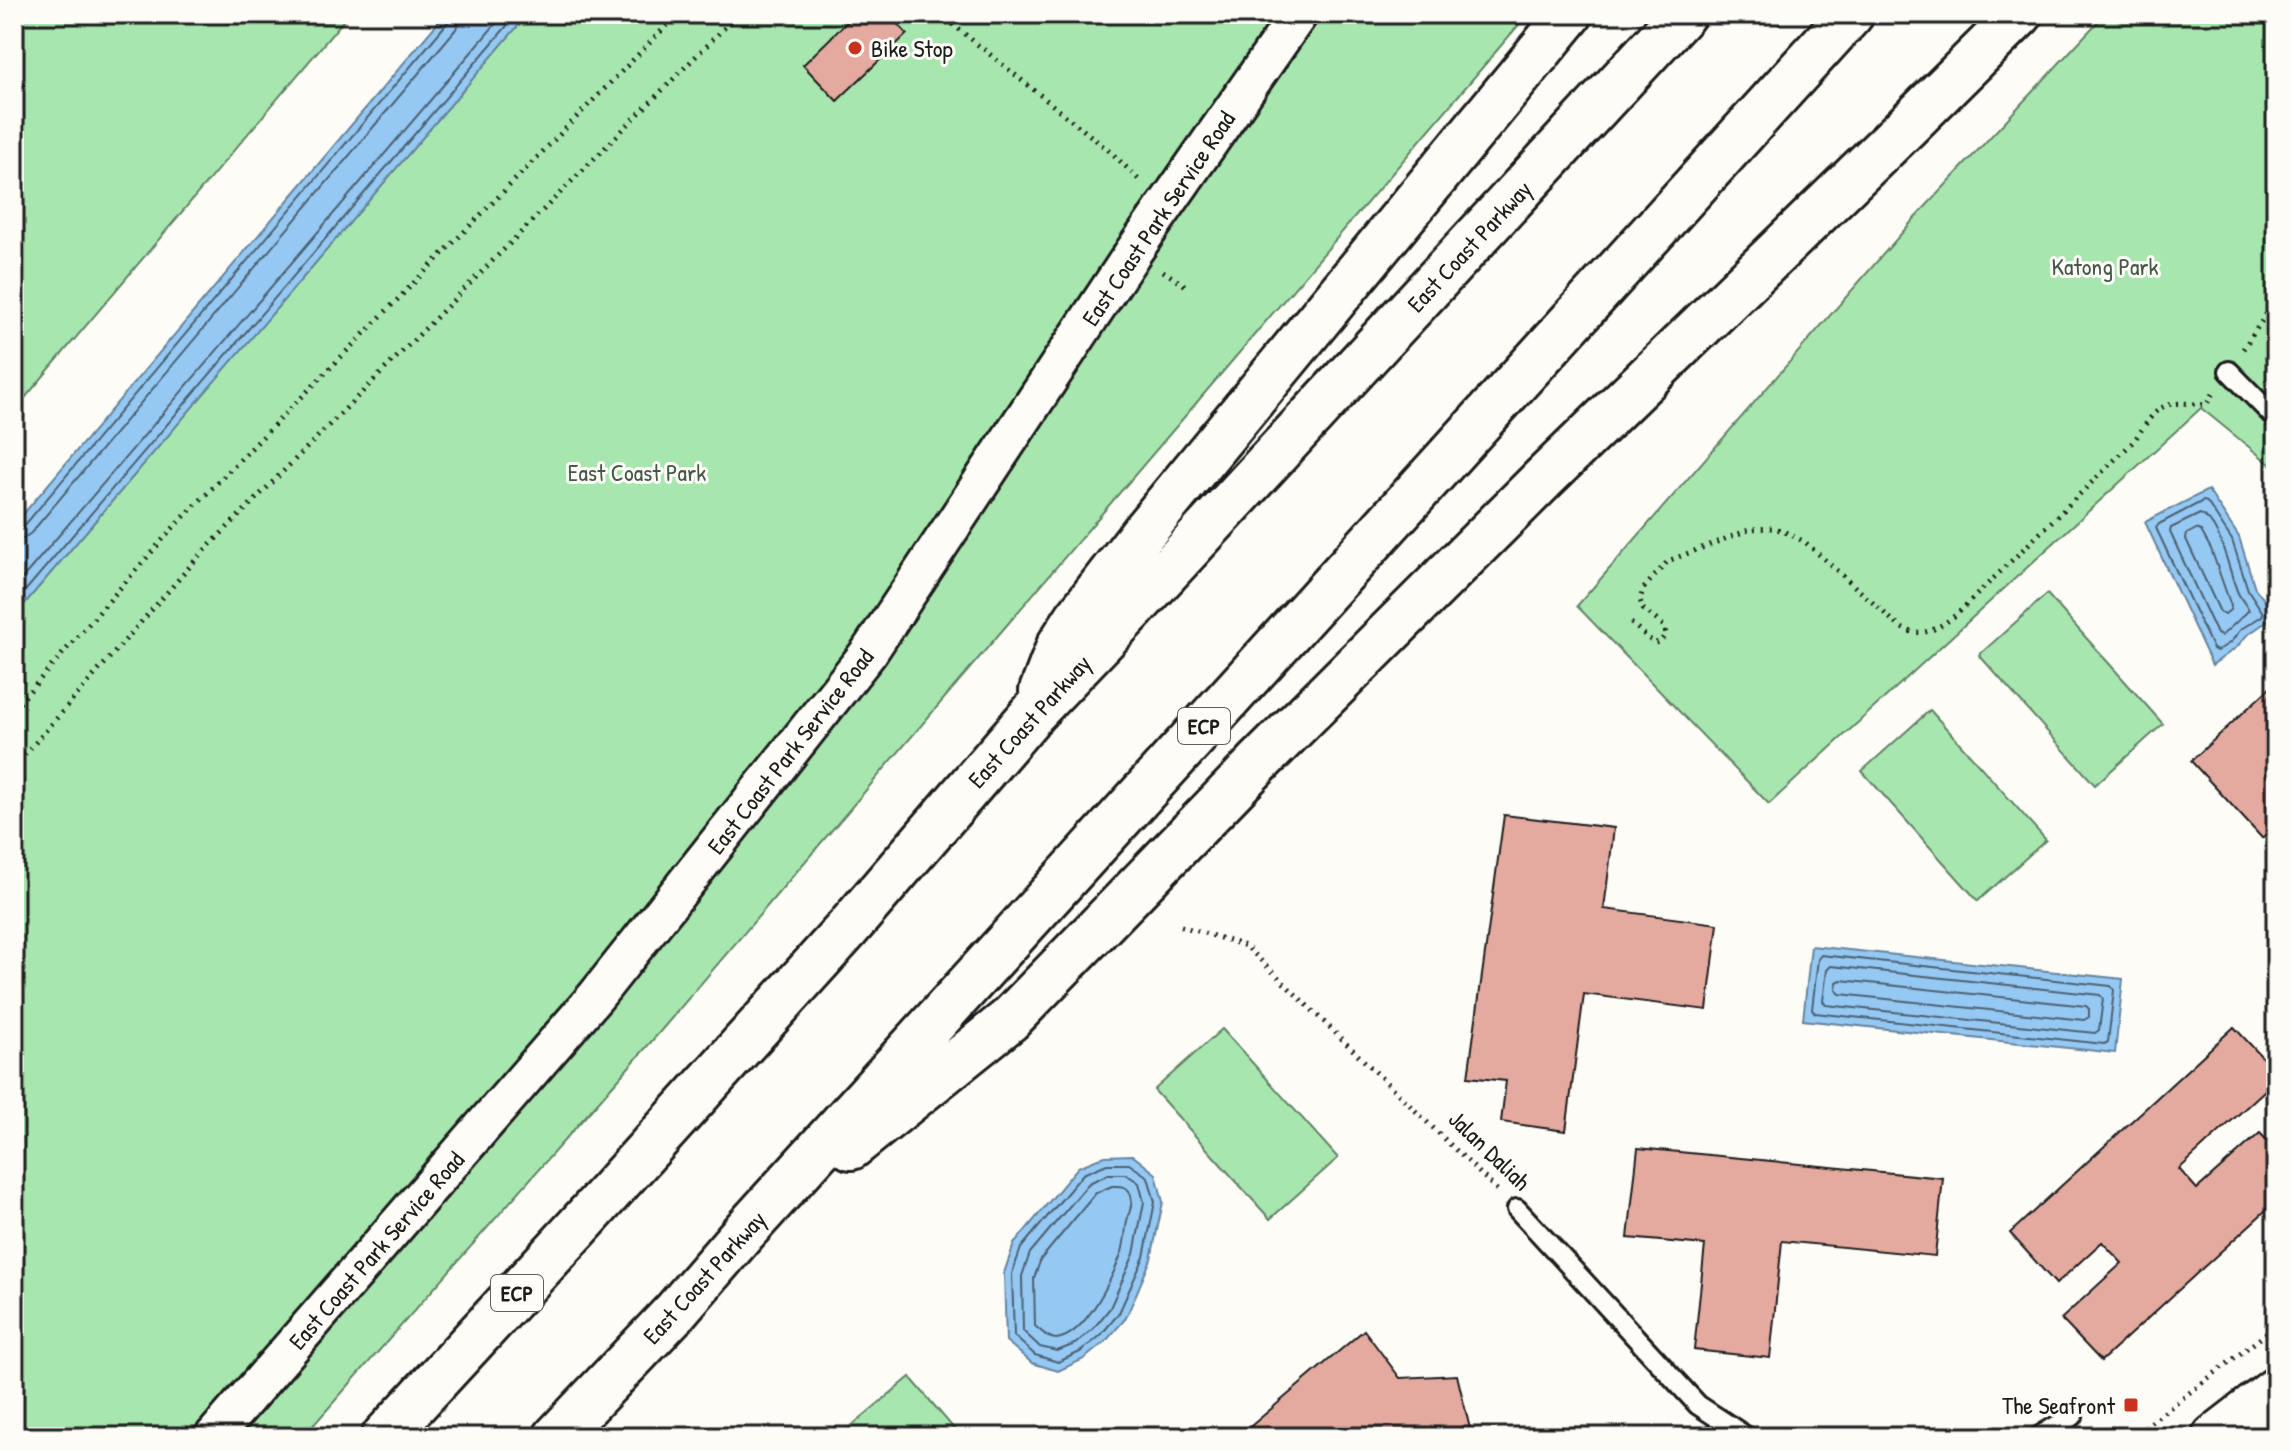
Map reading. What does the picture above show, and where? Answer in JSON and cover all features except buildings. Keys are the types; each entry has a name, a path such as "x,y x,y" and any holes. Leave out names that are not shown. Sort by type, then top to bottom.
{"main road":[{"path":"1034,712 1059,646 1077,618 1141,535 1570,14"},
{"name":"East Coast Parkway","path":"384,1437 848,928 1034,712 1683,14"},
{"name":"East Coast Parkway","path":"556,1437 674,1313 743,1233 1851,14"},
{"path":"743,1233 1009,1020 1259,762 1534,487 2020,14"},
{"path":"2215,1437 2276,1390"}],"street":[{"name":"East Coast Park Service Road","path":"213,1437 596,996 869,652 1165,206 1299,14"}],"lane":[{"path":"2229,371 2276,419"},
{"name":"Jalan Daliah","path":"1517,1209 1698,1405 1747,1437"},
{"path":"2038,1437 2073,1416"}],"path":[{"path":"14,709 172,529 678,14"},
{"path":"14,767 199,556 738,14"},
{"path":"940,14 1113,154 1165,206"},
{"path":"1168,275 1186,286"},
{"path":"1631,623 1654,643 1660,642 1666,634 1665,628 1643,609 1640,600 1643,589 1652,577 1668,561 1751,529 1772,528 1805,542 1909,633 1928,632 1957,614 2134,441 2151,416 2163,406 2178,402 2206,405 2276,300"},
{"name":"Jalan Daliah","path":"1181,926 1246,946 1517,1209"},
{"path":"2132,1437 2276,1326"}],"green space":[{"path":"14,14 349,14 14,411"},
{"name":"East Coast Park","path":"528,14 1528,14 658,1034 303,1437 14,1437 14,616"},
{"name":"Katong Park","path":"2105,14 2276,14 2276,469 2201,408 1769,804 1577,606 1914,219"},
{"path":"2047,594 2163,724 2095,785 1979,655"},
{"path":"1930,710 2046,840 1978,901 1862,771"},
{"path":"1222,1029 1338,1158 1270,1219 1154,1090"},
{"path":"910,1377 961,1437 838,1437"}],"water":[{"path":"445,14 528,14 14,616 14,525"},
{"path":"2208,490 2239,537 2255,588 2276,615 2212,665 2145,522"},
{"path":"1811,946 2123,979 2115,1053 1803,1020"},
{"path":"1132,1155 1156,1174 1163,1202 1151,1259 1126,1318 1106,1341 1084,1359 1058,1371 1032,1363 1006,1341 1004,1273 1014,1244 1078,1167 1105,1156"}],"place":[{"name":"Bike Stop","path":"855,48"},
{"name":"The Seafront","path":"2131,1405"}]}
